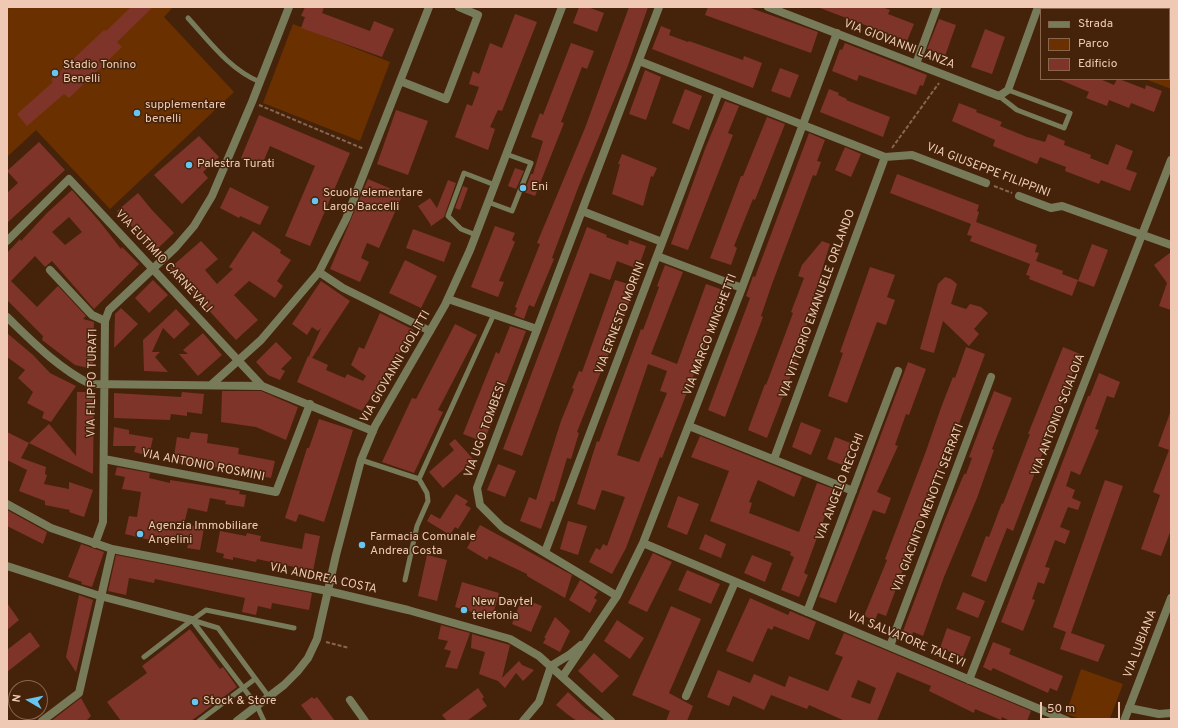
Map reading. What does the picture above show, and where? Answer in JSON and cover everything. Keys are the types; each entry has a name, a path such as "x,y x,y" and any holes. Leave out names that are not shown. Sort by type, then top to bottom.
{"street":[{"name":"VIA FILIPPO TURATI","path":"95,544 103,522 105,320 109,310 176,247 194,226 212,196 252,102 289,7"},
{"path":"211,385 238,362 278,322 319,272 346,219 429,7"},
{"path":"400,81 446,99 478,14 459,7"},
{"name":"VIA GIOVANNI GIOLITTI","path":"237,721 297,672 308,658 317,639 348,506 361,460 373,431 448,299 476,235 562,7"},
{"name":"VIA UGO TOMBESI","path":"617,596 502,527 490,517 480,505 477,488 659,7"},
{"name":"VIA GIOVANNI LANZA","path":"768,7 999,96"},
{"path":"916,64 937,7"},
{"path":"999,96 1008,90 1038,7"},
{"name":"VIA MARCO MINGHETTI","path":"563,676 617,596 643,543 742,288 837,34"},
{"path":"639,61 885,157"},
{"name":"VIA ERNESTO MORINI","path":"545,552 719,92"},
{"name":"VIA GIUSEPPE FILIPPINI","path":"885,157 912,155 986,183"},
{"name":"VIA VITTORIO EMANUELE ORLANDO","path":"774,459 885,157"},
{"name":"VIA ANTONIO SCIALOIA","path":"969,680 1171,160"},
{"name":"VIA EUTIMIO CARNEVALI","path":"7,242 69,179 262,386"},
{"name":"VIA GIUSEPPE FILIPPINI","path":"1019,196 1051,208 1062,206 1171,245"},
{"path":"582,211 662,242"},
{"path":"657,256 742,288"},
{"path":"50,270 92,315 105,320"},
{"path":"319,272 343,288 430,331"},
{"path":"448,299 537,329"},
{"path":"7,317 50,359 69,374 90,384 262,386 310,404 373,431"},
{"name":"VIA ANGELO RECCHI","path":"807,612 898,371"},
{"name":"VIA GIACINTO MENOTTI SERRATI","path":"890,646 991,377"},
{"name":"VIA ANTONIO ROSMINI","path":"104,459 276,492 310,404"},
{"path":"689,426 853,490"},
{"name":"VIA ANDREA COSTA","path":"7,504 51,528 112,549 328,591 434,617 510,639 526,647 551,666 611,721"},
{"name":"VIA SALVATORE TALEVI","path":"643,543 890,646 1053,718 1068,721"},
{"path":"42,721 79,693 112,549"},
{"path":"7,566 100,596 192,620"},
{"path":"686,696 735,582"},
{"name":"VIA LUBIANA","path":"1124,721 1171,598"},
{"name":"VIA MARCO MINGHETTI","path":"551,666 569,655 590,637"},
{"path":"522,721 539,702 551,666"},
{"path":"350,700 365,721"},
{"path":"1129,708 1159,714 1171,713"}],"lane":[{"path":"188,18 229,62 246,77 260,82"},
{"path":"999,96 1017,110 1064,128 1070,113 1008,90"},
{"path":"488,202 512,211 531,163 506,154"},
{"path":"476,235 461,229 448,216 450,209 464,173 494,185"},
{"path":"419,479 494,314"},
{"path":"361,460 419,479 428,493 428,501 417,526 405,580"},
{"path":"144,657 206,610 294,628"},
{"path":"192,620 218,628 269,696"},
{"path":"192,620 257,706 264,721"},
{"path":"199,721 256,678"}],"path":[{"path":"885,157 938,83"},
{"path":"252,102 373,152"},
{"name":"VIA GIUSEPPE FILIPPINI","path":"986,183 1019,196"},
{"path":"317,639 348,648"}],"green space":[{"path":"7,7 173,7 164,17 234,92 110,209 36,130 7,157"},
{"path":"1171,7 1171,89 1148,80 1170,80 1170,8 1110,8"},
{"path":"293,24 390,62 360,141 263,103"},
{"path":"1081,669 1123,684 1109,721 1087,721 1066,714"}],"building":[{"path":"131,7 153,7 117,42 122,47 69,98 64,94 27,126 17,114 53,82 51,80 104,30 106,31"},
{"path":"305,7 324,7 322,13 370,31 374,21 394,29 382,57 301,28 305,17 301,16"},
{"path":"579,7 588,7 604,13 597,32 573,23"},
{"path":"629,7 648,7 627,68 578,188 552,258 554,259 534,307 529,305 524,319 514,315 517,308 515,307 540,244 537,243 585,128"},
{"path":"708,7 748,7 818,32 811,53 705,15"},
{"path":"882,7 890,10 888,14 914,24 907,41 820,8"},
{"path":"515,14 537,22 502,111 498,110 490,127 495,129 488,150 455,137 467,104 472,106 479,87 469,84 473,71 479,74 490,43 502,48"},
{"path":"939,19 956,25 945,56 927,49"},
{"path":"661,26 671,30 669,35 688,42 689,41 743,60 744,56 762,63 753,88 652,49"},
{"path":"985,29 1005,37 992,74 971,67"},
{"path":"571,43 594,51 587,69 582,67 561,122 564,123 535,196 524,192 531,174 533,174 543,141 531,137 540,113 543,115"},
{"path":"845,43 927,75 923,86 920,85 916,95 859,75 857,81 832,71 840,49 842,50"},
{"path":"780,68 799,75 790,98 771,91"},
{"path":"645,70 661,77 646,120 629,114"},
{"path":"1060,80 1102,80 1114,85 1116,80 1122,80 1145,89 1146,85 1162,91 1154,112 1131,103 1129,108 1109,100 1107,106 1086,98 1089,92"},
{"path":"685,89 702,96 689,130 672,123"},
{"path":"829,89 839,93 838,95 847,99 846,100 890,117 883,137 820,112"},
{"path":"725,101 739,106 728,133 733,135 688,250 671,244 705,149"},
{"path":"959,103 977,110 976,112 1002,122 1000,126 1027,137 1045,142 1048,134 1065,141 1064,145 1091,155 1090,158 1108,165 1116,144 1133,151 1126,169 1137,173 1130,191 1101,180 1099,184 1065,171 1066,167 1040,157 1037,164 993,146 995,140 952,121"},
{"path":"396,110 428,121 408,175 377,164"},
{"name":"Scuola elementare Largo Baccelli","path":"259,115 350,153 310,246 285,236 315,166 270,146 261,167 241,158"},
{"path":"767,117 785,124 755,200 753,199 734,246 737,248 731,265 710,258 741,176 743,176"},
{"path":"809,133 825,140 817,161 821,162 816,176 813,175 772,284 761,316 763,317 725,417 708,410 750,298 746,296 753,276 755,277"},
{"name":"Palestra Turati","path":"199,136 219,157 203,172 208,178 182,204 154,175"},
{"path":"39,142 65,170 7,223 7,193 18,183 7,171"},
{"path":"845,147 861,154 851,177 835,170"},
{"path":"622,154 657,168 653,177 651,176 643,206 612,194 620,164 618,164"},
{"path":"515,168 524,171 516,189 508,186"},
{"path":"897,174 979,205 977,211 979,212 976,222 1037,245 1035,252 1039,253 1036,261 1063,271 1062,274 1078,280 1072,296 1029,279 1030,276 1026,275 1030,264 970,241 972,236 967,235 971,224 890,193"},
{"path":"368,179 403,194 379,248 367,243 361,258 369,262 360,282 330,269"},
{"path":"448,180 456,183 444,217 430,227 431,225 418,206 430,198 437,208"},
{"path":"463,186 468,188 460,210 455,208"},
{"path":"230,187 269,207 260,225 240,216 239,218 220,208"},
{"path":"72,190 121,249 122,247 139,264 94,309 52,261 45,267 35,256 11,281 37,307 58,286 86,316 83,319 94,322 93,367 88,368 75,365 42,340 43,336 7,300 7,253 20,239 21,241 47,213","holes":["69,217 82,232 65,245 52,232"]},
{"path":"138,193 174,233 155,251 117,211"},
{"path":"495,226 515,233 512,240 515,242 499,281 504,282 498,297 471,287"},
{"path":"587,227 607,235 606,237 628,245 629,240 646,246 638,269 617,261 610,280 590,273 522,456 503,449"},
{"path":"413,229 451,243 444,262 406,248"},
{"path":"253,231 281,250 280,253 291,260 277,281 283,286 275,298 249,281 234,295 258,320 236,340 170,268 201,241 218,259 205,270 217,284 233,269 229,267"},
{"path":"822,241 830,244 815,293 818,294 795,359 797,360 767,438 748,430 793,313 791,312 804,278 798,276 802,265"},
{"path":"1092,244 1108,250 1094,287 1078,281"},
{"path":"1171,252 1171,310 1159,306 1167,283 1154,265"},
{"path":"405,260 437,276 421,308 389,293"},
{"path":"665,265 683,272 651,354 677,364 706,284 723,290 710,324 713,325 662,458 660,457 626,548 612,574 589,562 596,548 600,550 603,544 607,546 625,497 602,490 595,510 577,504 597,441 599,442 641,329 643,330 659,287 657,286","holes":["648,364 667,371 660,391 667,393 639,462 617,455"]},
{"path":"870,267 895,275 887,297 895,300 886,325 877,322 847,403 828,396 843,353 840,352"},
{"path":"945,277 951,279 957,284 951,304 966,309 970,304 981,307 988,313 974,329 979,334 969,346 943,321 934,353 920,349 938,284"},
{"path":"153,280 168,295 149,313 135,298"},
{"path":"615,280 635,286 617,336 615,335 605,365 604,364 577,432 579,433 571,459 567,458 554,502 551,501 541,529 520,521 529,497 536,500 561,421 574,389 572,388 579,371 582,372"},
{"path":"321,281 350,301 312,358 309,356 321,328 318,331 312,327 307,335 292,324"},
{"path":"121,308 138,324 114,348 115,314"},
{"path":"176,309 190,324 174,339 163,328 152,352 160,352 155,357 168,372 144,371 143,340"},
{"path":"380,313 414,330 362,411 297,382 308,356 328,365 326,370 345,378 347,374 363,381 366,376 351,365 359,347 364,349"},
{"path":"455,324 477,335 438,410 443,412 414,473 382,462 412,398 416,399"},
{"path":"510,326 526,331 484,442 463,434 496,352 499,354"},
{"path":"7,333 33,355 50,373 76,386 51,422 42,418 44,412 27,403 33,392 18,378 25,370 7,357"},
{"path":"203,333 222,355 198,376 179,354 188,354 183,350"},
{"path":"276,342 292,358 281,369 285,371 280,380 268,375 256,362"},
{"path":"966,347 985,354 957,429 955,429 886,616 878,613 875,620 864,616 887,560 885,559 942,405 953,377 955,378"},
{"path":"1063,347 1080,354 1013,531 1007,528 986,582 971,576 986,536 989,537 1002,503 1003,504 1030,434 1028,434"},
{"path":"908,362 926,369 909,415 906,414 895,445 898,446 877,492 891,498 885,514 873,510 836,603 819,597"},
{"path":"1099,373 1120,382 1114,398 1107,396 1095,429 1099,430 1080,475 1071,471 1066,486 1075,490 1072,498 1081,502 1078,510 1068,507 1060,527 1070,531 1065,544 1055,540 1045,567 1050,568 1044,584 1038,582 1032,599 1035,600 1023,631 1001,622 1088,396 1090,396"},
{"path":"222,391 261,391 298,407 286,440 256,427 221,422"},
{"path":"994,391 1012,398 992,449 994,450 977,498 944,577 923,636 913,632 912,635 903,631 944,522 964,474 966,474 972,458 969,457"},
{"path":"77,392 94,392 93,474 29,443 49,424 76,456"},
{"path":"182,392 204,394 202,414 187,412 187,416 171,414 170,420 114,418 114,393 181,397"},
{"path":"1170,413 1171,530 1161,556 1141,549 1160,495 1153,492 1169,450 1158,446"},
{"path":"319,419 353,430 324,522 299,514 296,522 285,518 307,448 309,448"},
{"path":"801,422 821,430 811,455 792,447"},
{"path":"114,427 129,430 129,434 153,438 149,456 134,452 136,446 113,446"},
{"path":"7,432 29,443 21,458 46,467 45,474 47,475 44,484 69,489 69,482 93,490 84,517 69,512 70,510 45,505 45,501 19,491 27,470 7,460"},
{"path":"191,432 208,434 207,443 239,448 238,454 275,461 271,478 193,463 192,466 173,462 177,437 189,439"},
{"path":"700,436 802,477 794,497 758,480 749,502 752,503 749,513 799,532 817,483 837,490 831,506 829,505 804,573 808,575 799,597 781,590 794,557 790,555 791,552 710,521 729,471 691,457"},
{"path":"835,437 853,444 845,466 827,459"},
{"path":"455,439 474,460 443,488 429,472 454,450 449,444"},
{"path":"498,464 516,471 505,497 487,490"},
{"path":"117,467 150,473 149,478 170,483 170,480 240,491 239,494 246,495 244,507 225,504 226,501 210,498 207,512 188,508 184,524 204,528 200,550 187,548 189,542 151,535 150,540 125,534 129,516 137,517 141,492 122,489 125,477 115,475"},
{"path":"1105,480 1123,486 1071,633 1105,645 1098,662 1060,649 1066,632 1053,627"},
{"path":"456,494 468,501 465,505 471,508 458,529 455,527 450,535 427,521 431,514 440,519"},
{"path":"678,496 699,504 687,535 667,527"},
{"path":"7,510 47,532 43,544 7,526"},
{"path":"568,521 587,526 578,555 560,549"},
{"path":"480,525 572,575 565,598 527,576 527,574 489,556 487,560 467,548"},
{"path":"220,531 246,536 247,533 261,536 260,541 302,549 305,533 320,536 313,571 257,559 256,562 233,557 233,560 223,558 224,554 216,552"},
{"path":"705,534 726,544 721,558 699,549"},
{"path":"81,544 104,552 92,587 81,584 82,582 68,577"},
{"path":"653,553 672,562 647,612 628,603"},
{"path":"116,555 312,593 309,610 272,603 271,609 258,606 256,615 242,612 245,598 155,579 154,583 129,578 126,595 108,591"},
{"path":"427,555 447,560 437,601 418,596"},
{"path":"752,555 772,563 765,582 744,573"},
{"path":"687,570 720,584 711,604 678,590"},
{"path":"580,580 598,592 594,598 597,600 590,613 569,600"},
{"path":"462,582 499,593 492,618 455,607"},
{"path":"963,592 985,601 978,618 956,609"},
{"path":"79,595 93,600 76,672 66,657"},
{"path":"522,598 542,606 531,632 512,624"},
{"path":"750,598 788,615 790,611 816,622 809,640 774,626 772,630 768,628 753,662 726,651"},
{"path":"7,603 19,620 7,630"},
{"path":"671,606 701,619 669,693 693,706 687,721 666,721 670,711 632,695"},
{"path":"555,617 570,631 560,652 543,643"},
{"path":"617,620 644,638 630,659 604,641"},
{"path":"441,625 470,633 457,669 445,667 451,651 444,649 448,641 438,639"},
{"path":"947,628 971,637 963,657 940,648"},
{"path":"190,629 220,669 223,667 237,687 191,721 121,721 107,702 147,673 142,666"},
{"path":"30,632 40,646 7,672 7,650"},
{"path":"844,633 1031,711 1027,721 1010,721 1002,717 1001,720 975,709 974,713 929,691 931,686 897,672 877,721 845,721 809,705 807,709 771,695 764,710 733,696 729,706 707,697 718,670 750,683 754,674 785,687 789,676 828,691 843,657 835,654","holes":["858,680 876,688 870,704 851,697"]},
{"path":"472,634 510,645 502,678 519,661 522,665 534,670 523,681 516,673 505,688 498,681 479,674 485,652 471,648"},
{"path":"993,642 1011,649 1009,654 1063,676 1057,691 1050,688 1048,693 993,668 991,671 983,667"},
{"path":"594,653 619,676 602,693 578,671"},
{"path":"478,688 484,697 482,699 487,706 467,721 447,721 442,715"},
{"path":"568,692 585,708 603,721 577,721 556,705"},
{"path":"312,697 314,699 317,697 335,721 313,721 301,705"},
{"path":"81,698 91,716 86,721 51,721"}],"place":[{"name":"Stadio Tonino Benelli","path":"55,73"},
{"name":"supplementare benelli","path":"137,113"},
{"name":"Palestra Turati","path":"189,165"},
{"name":"Eni","path":"523,188"},
{"name":"Scuola elementare Largo Baccelli","path":"315,201"},
{"name":"Agenzia Immobiliare Angelini","path":"140,534"},
{"name":"Farmacia Comunale Andrea Costa","path":"362,545"},
{"name":"New Daytel telefonia","path":"464,610"},
{"name":"Stock & Store","path":"195,702"}]}
